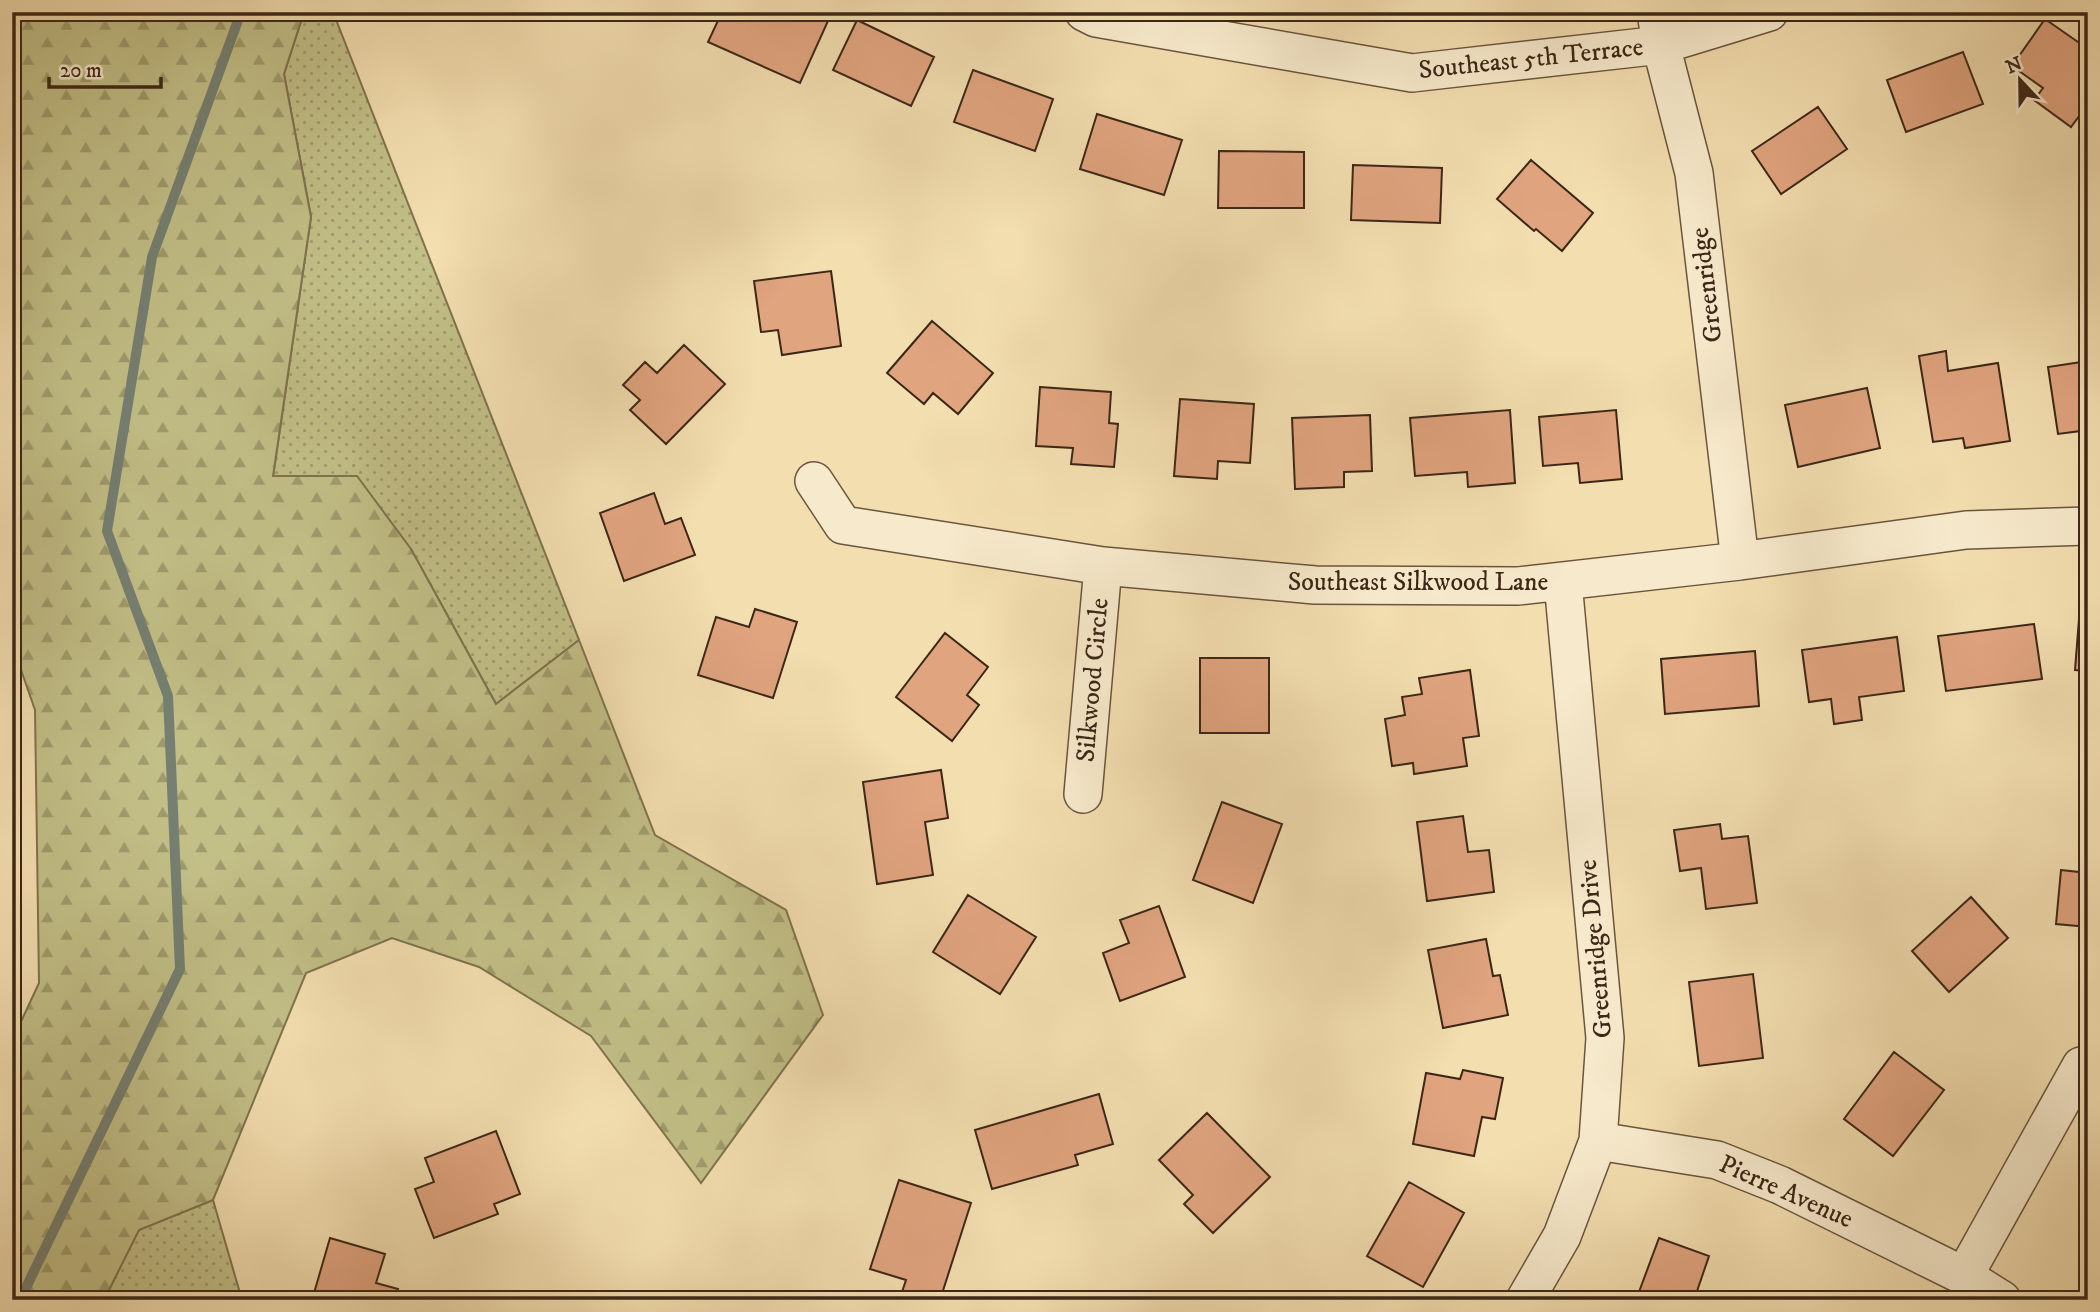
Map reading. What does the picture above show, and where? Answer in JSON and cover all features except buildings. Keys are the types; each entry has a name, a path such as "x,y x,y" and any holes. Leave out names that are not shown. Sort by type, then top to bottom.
{"street":[{"name":"Southeast 5th Terrace","path":"1084,12 1096,18 1412,73 1658,28 1769,12"},
{"name":"Greenridge","path":"1658,28 1694,173 1740,561"},
{"name":"Southeast Silkwood Lane","path":"814,481 843,525 1103,566 1315,585 1518,586 1740,561 1966,530 2088,526"},
{"name":"Silkwood Circle","path":"1083,794 1103,566"},
{"name":"Greenridge Drive","path":"1525,1300 1562,1237 1598,1141 1605,1038 1563,582"},
{"path":"1964,1276 2081,1066"},
{"name":"Pierre Avenue","path":"1598,1141 1717,1160 1780,1185 1964,1276 2002,1300"}],"green space":[{"path":"12,12 304,12 284,74 311,217 273,476 357,476 411,549 496,704 579,640 655,835 786,910 823,1015 701,1183 591,1036 479,967 392,938 306,973 213,1200 139,1230 104,1300 12,1300 12,1041 39,983 35,710 12,644"},
{"path":"304,12 333,12 579,640 496,704 411,549 273,477 311,217 284,74"},
{"path":"213,1200 242,1300 104,1300 138,1230"}],"waterway":[{"path":"20,1300 180,969 168,696 107,531 152,257 241,12"}]}
